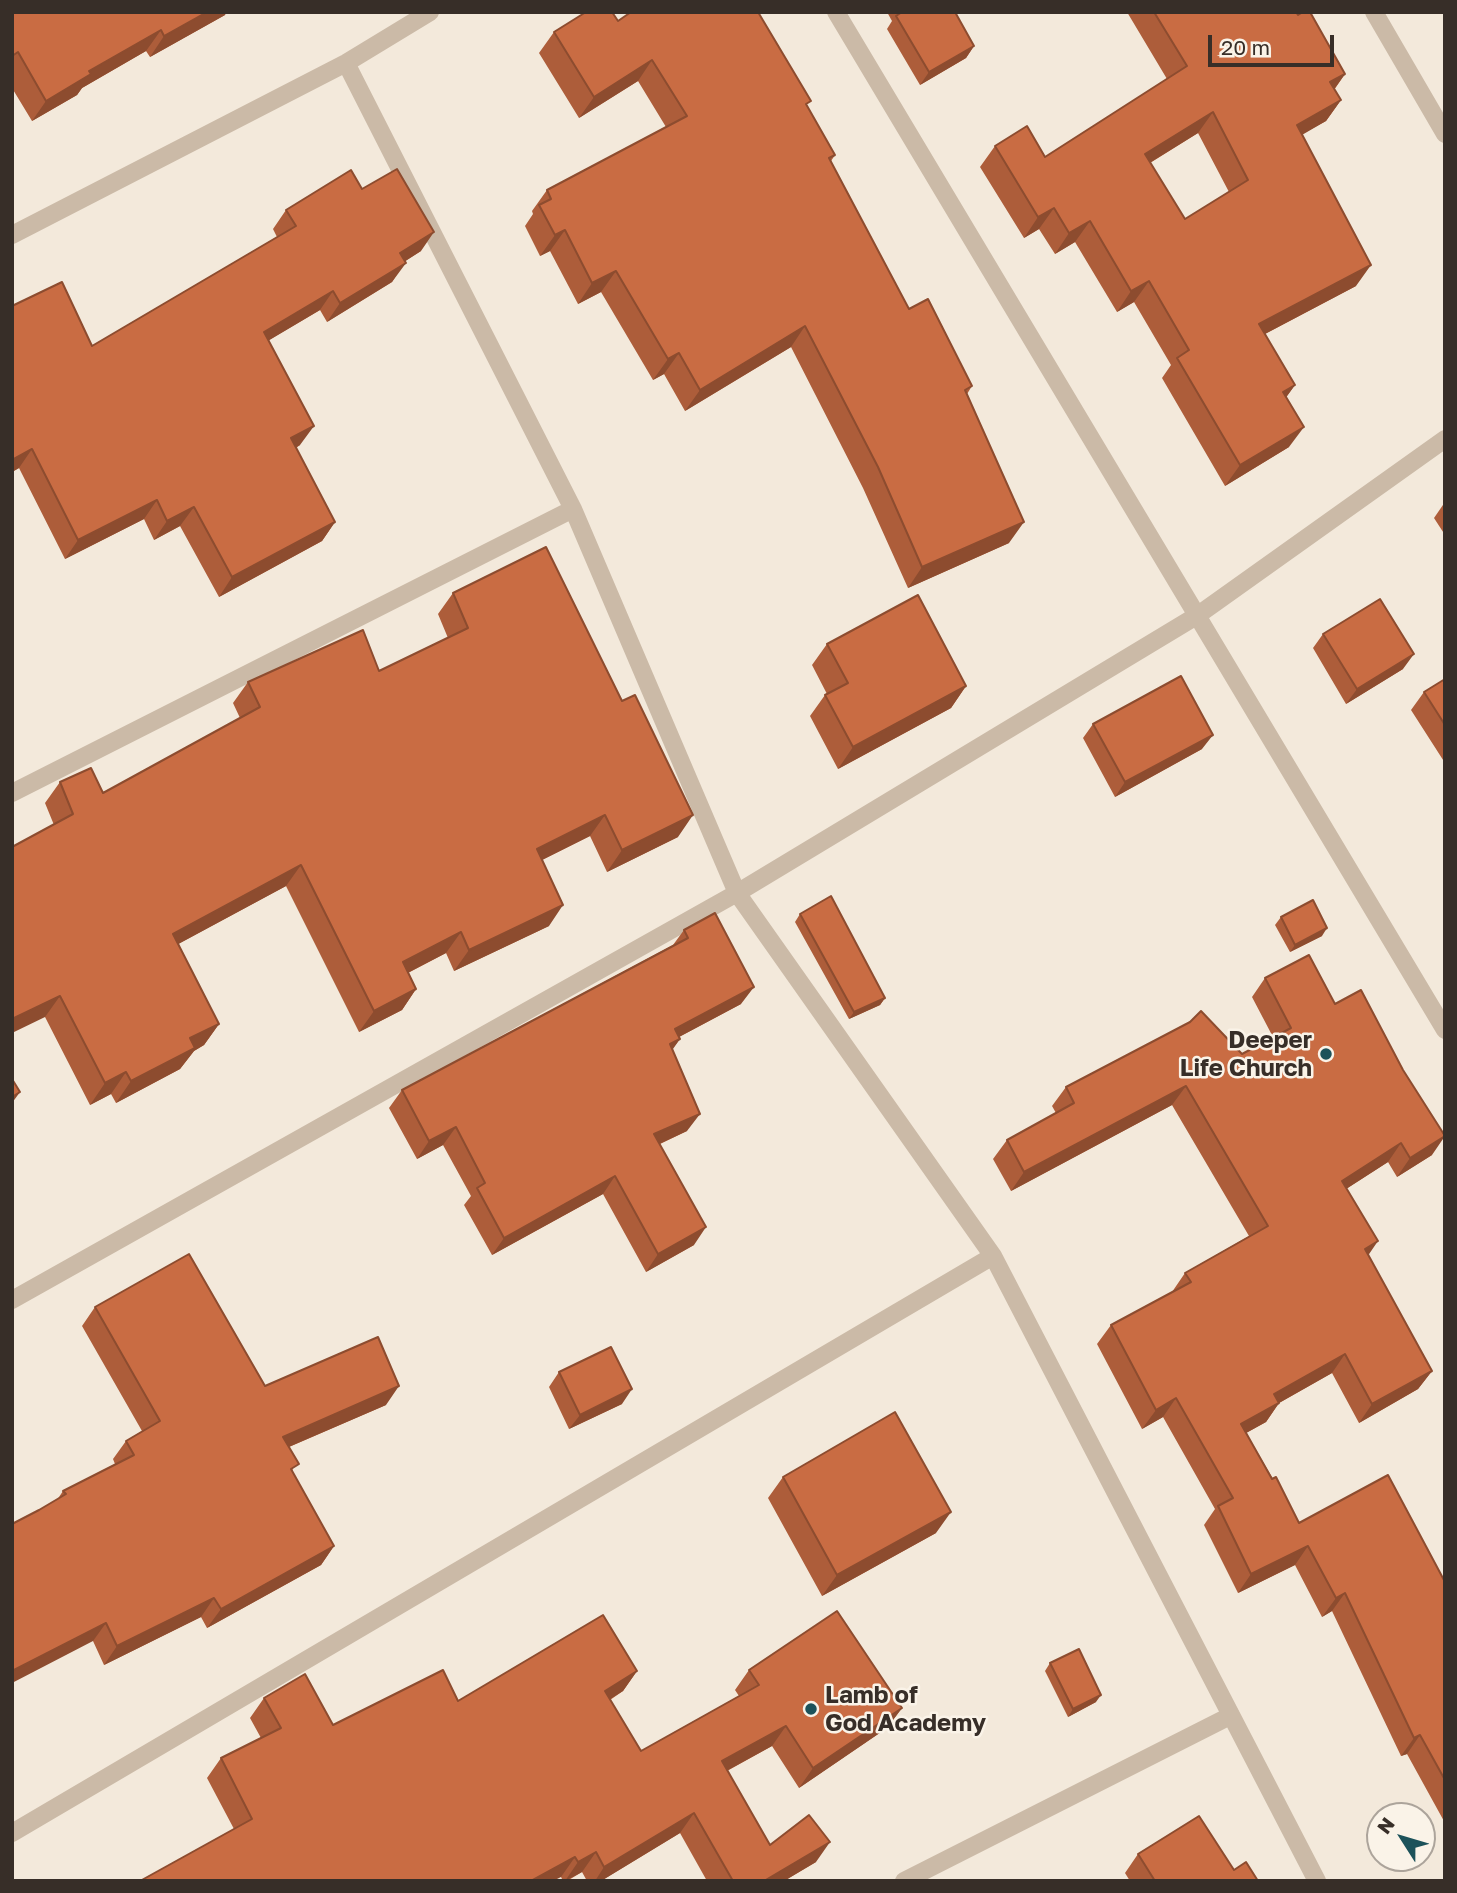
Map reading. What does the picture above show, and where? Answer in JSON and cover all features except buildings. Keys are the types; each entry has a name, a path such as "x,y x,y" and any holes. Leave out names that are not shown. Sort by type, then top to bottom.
{"street":[{"path":"12,235 346,62 430,12"},
{"path":"836,12 1445,1030"},
{"path":"1374,12 1445,134"},
{"path":"346,62 573,509 737,893 993,1256 1317,1881"},
{"path":"12,1300 737,893 1198,615 1445,439"},
{"path":"12,793 573,509"},
{"path":"12,1833 993,1256"},
{"path":"904,1881 1230,1716"}],"place":[{"name":"Deeper Life Church","path":"1326,1054"},
{"name":"Lamb of God Academy","path":"811,1709"}]}
